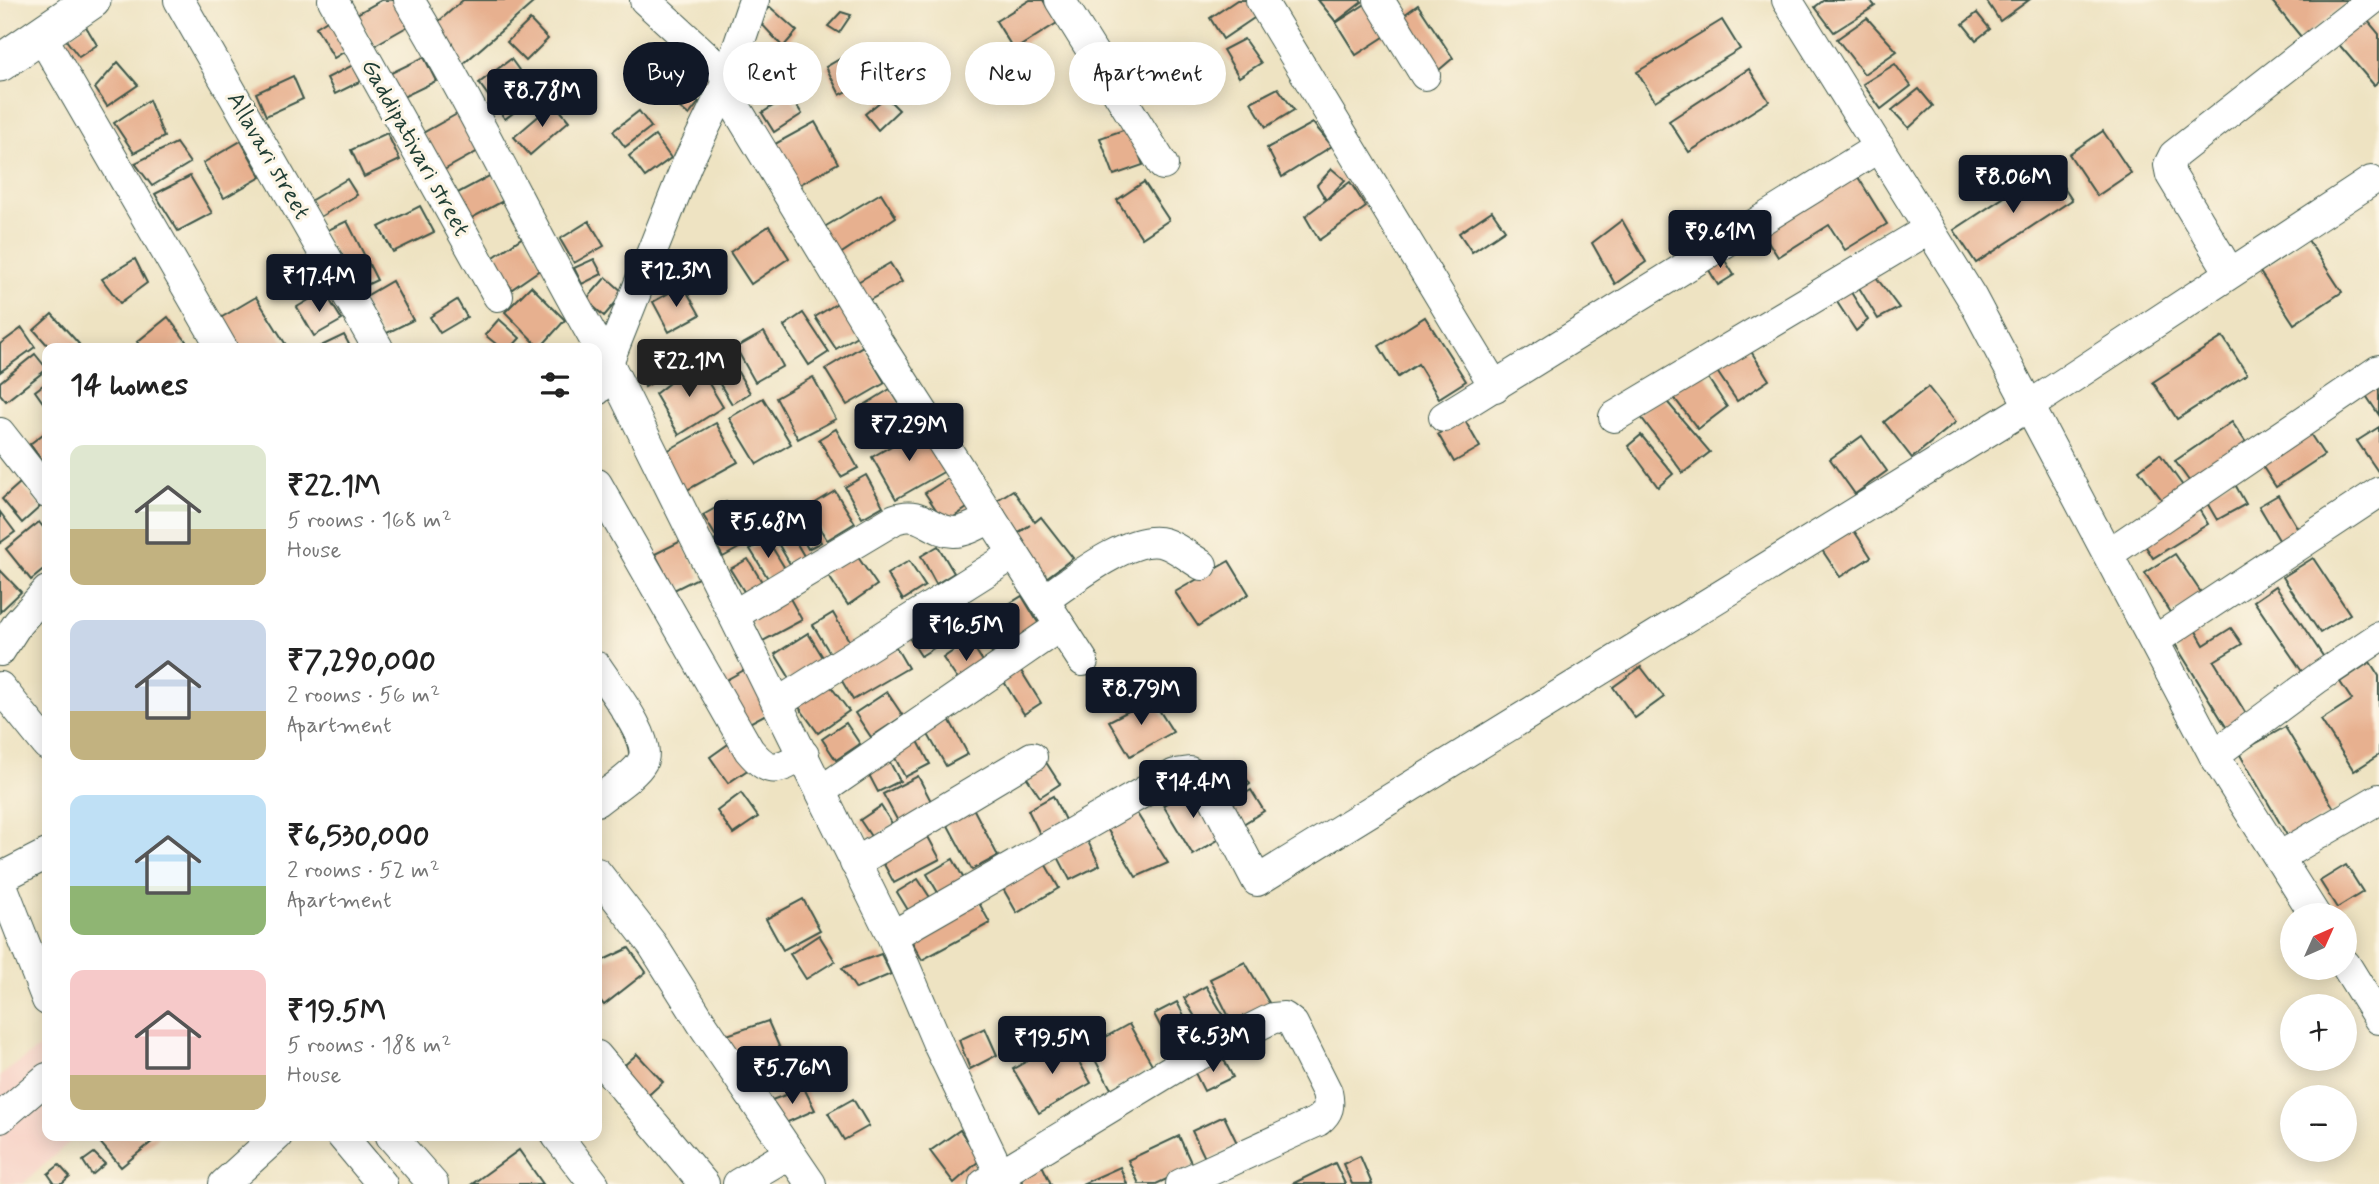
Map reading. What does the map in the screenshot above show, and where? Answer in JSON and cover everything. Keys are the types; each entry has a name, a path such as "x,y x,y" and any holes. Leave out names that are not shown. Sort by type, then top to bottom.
{"main road":[{"path":"0,38 58,0"},
{"path":"0,62 92,0"}],"street":[{"name":"Allavari street","path":"179,0 375,343"},
{"name":"Gaddipativari street","path":"333,0 498,296"},
{"path":"409,0 566,291 588,343"},
{"path":"645,0 723,79"},
{"path":"740,42 754,0"},
{"path":"1060,0 1163,165"},
{"path":"1379,0 1425,75"},
{"path":"2230,273 2171,175 2169,165 2174,155 2372,0"},
{"path":"1797,3 1879,147 1972,298 2214,755 2308,903"},
{"path":"1273,4 1495,387"},
{"path":"41,35 219,343"},
{"path":"723,88 687,164 603,377 734,615 804,755 892,936 996,1181 1183,1063 1273,1018 1284,1017 1293,1024 1327,1093 1330,1104 1327,1114 1318,1121 1181,1184"},
{"path":"739,105 874,336 1083,661"},
{"path":"1444,417 1879,147"},
{"path":"892,936 1175,774 1190,772 1205,781 1257,881 2029,406 2371,181"},
{"path":"1614,417 1929,229"},
{"path":"2108,554 2379,370"},
{"path":"0,433 42,487"},
{"path":"2154,641 2379,492"},
{"path":"602,493 749,750 767,767 775,769 804,755"},
{"path":"734,615 907,514 954,532 991,518"},
{"path":"1044,600 1126,547 1153,542 1164,543 1202,565"},
{"path":"778,703 1014,554"},
{"path":"0,651 18,623 42,597"},
{"path":"821,791 1060,626"},
{"path":"2214,755 2379,636"},
{"path":"602,675 641,735 645,753 639,766 602,797"},
{"path":"0,687 42,739"},
{"path":"855,863 1032,757"},
{"path":"2279,857 2379,799"},
{"path":"42,857 0,879 42,987"},
{"path":"602,879 652,944 811,1184"},
{"path":"2355,980 2379,1019"},
{"path":"602,1062 704,1184"},
{"path":"0,1118 42,1082"},
{"path":"224,1184 271,1141"},
{"path":"346,1141 382,1184"},
{"path":"395,1141 433,1184"},
{"path":"562,1141 594,1184"},
{"path":"738,1184 790,1153"}],"shaded area":[{"path":"42,1046 42,1141 70,1141 23,1184 5,1184 0,1179 0,1076"}],"building":[{"path":"382,0 398,0 412,24 375,45 357,14"},
{"path":"463,0 530,0 533,3 462,65 430,29"},
{"path":"1030,0 1043,0 1057,23 1027,42 1009,42 996,21"},
{"path":"1237,0 1247,0 1257,16 1223,39 1210,18"},
{"path":"1318,0 1360,0 1362,2 1336,22"},
{"path":"1824,0 1870,0 1875,6 1834,32 1815,7"},
{"path":"1986,0 2029,0 2000,21"},
{"path":"2271,0 2349,0 2302,38"},
{"path":"1367,3 1387,35 1356,55 1336,23"},
{"path":"1418,5 1453,58 1432,76 1397,20"},
{"path":"770,7 797,31 787,42 778,42 759,21"},
{"path":"841,12 851,15 839,33 828,26"},
{"path":"1977,13 1990,29 1976,40 1963,24"},
{"path":"2363,15 2379,34 2379,81 2374,85 2335,40"},
{"path":"1867,18 1897,51 1864,74 1837,39"},
{"path":"329,19 347,50 334,58 316,27"},
{"path":"530,20 548,39 526,61 507,42"},
{"path":"1722,20 1740,49 1655,101 1637,72"},
{"path":"85,25 97,45 79,57 66,40"},
{"path":"1244,39 1261,63 1239,77 1226,55 1226,48"},
{"path":"424,57 436,81 399,99 387,75"},
{"path":"511,59 537,95 505,119 479,83"},
{"path":"836,61 836,87 826,67"},
{"path":"118,62 138,85 107,106 95,88"},
{"path":"1895,64 1911,86 1881,109 1863,84"},
{"path":"353,65 361,81 335,94 327,78"},
{"path":"1749,69 1769,101 1689,152 1669,121"},
{"path":"293,76 303,99 266,116 256,93"},
{"path":"709,76 715,80 709,88"},
{"path":"1278,88 1294,110 1266,127 1251,102"},
{"path":"1919,89 1933,106 1909,128 1892,110"},
{"path":"149,100 164,137 134,153 114,123"},
{"path":"554,103 569,121 530,155 514,137"},
{"path":"676,105 697,105 689,115"},
{"path":"774,105 796,105 802,114 774,132 762,113"},
{"path":"876,105 894,105 899,110 878,130 865,114"},
{"path":"639,111 651,127 625,147 613,131"},
{"path":"457,114 478,151 444,170 423,133"},
{"path":"815,122 838,163 790,190 766,149"},
{"path":"1313,123 1332,146 1282,177 1267,148"},
{"path":"1129,128 1143,165 1114,175 1100,138"},
{"path":"2103,131 2131,173 2097,196 2069,154"},
{"path":"387,133 400,160 364,177 351,150"},
{"path":"655,136 671,158 645,177 629,156"},
{"path":"241,141 261,177 224,198 203,163"},
{"path":"176,143 190,163 152,186 135,163"},
{"path":"2050,167 2072,200 1976,263 1954,230"},
{"path":"1332,169 1345,180 1326,200 1317,185"},
{"path":"1853,169 1887,224 1845,250 1829,225 1778,257 1759,227"},
{"path":"491,175 505,200 468,220 454,195"},
{"path":"190,176 212,213 178,231 155,194"},
{"path":"347,179 357,195 320,217 310,201"},
{"path":"1144,182 1169,220 1142,238 1117,200"},
{"path":"1350,182 1366,207 1319,240 1305,216"},
{"path":"881,193 896,217 837,256 821,229"},
{"path":"420,206 434,232 393,252 379,227"},
{"path":"1492,211 1505,230 1472,252 1459,233"},
{"path":"1622,220 1646,262 1615,284 1592,243"},
{"path":"347,221 377,280 354,291 324,232"},
{"path":"589,221 604,246 574,263 560,239"},
{"path":"769,226 789,258 751,284 730,252"},
{"path":"523,237 544,267 512,289 491,259"},
{"path":"2308,240 2342,292 2294,324 2260,272"},
{"path":"1722,256 1734,275 1718,285 1706,265"},
{"path":"135,259 147,283 120,303 102,279"},
{"path":"594,259 602,274 582,284 574,268"},
{"path":"890,263 902,282 868,301 856,283"},
{"path":"1873,273 1899,308 1878,319 1855,281"},
{"path":"606,277 624,293 604,316 586,300"},
{"path":"392,281 413,320 381,336 361,299"},
{"path":"683,285 700,315 669,332 653,302"},
{"path":"531,286 565,320 544,343 535,343 505,312"},
{"path":"1849,289 1868,320 1856,331 1835,299"},
{"path":"324,291 342,320 314,336 297,307"},
{"path":"256,297 285,343 232,343 217,320"},
{"path":"457,300 467,317 440,333 430,317"},
{"path":"839,302 860,334 836,349 815,317"},
{"path":"803,313 829,352 809,365 784,326"},
{"path":"52,314 78,343 46,343 34,330"},
{"path":"168,317 186,341 183,343 137,342"},
{"path":"1425,317 1466,381 1439,398 1418,364 1398,377 1379,346"},
{"path":"499,319 520,338 516,343 495,343 485,335"},
{"path":"22,328 35,347 0,372 0,344"},
{"path":"764,332 783,366 755,382 736,348"},
{"path":"344,335 348,343 327,343"},
{"path":"2223,337 2247,374 2177,419 2153,382"},
{"path":"1747,345 1769,380 1737,401 1714,367"},
{"path":"863,346 885,383 847,405 825,369"},
{"path":"672,353 680,367 645,387 641,371"},
{"path":"35,354 42,363 42,373 6,401 0,394 0,382"},
{"path":"728,355 750,393 732,404 709,366"},
{"path":"696,362 723,407 679,435 655,394"},
{"path":"1704,372 1727,407 1698,429 1669,391"},
{"path":"2379,376 2379,415 2361,388"},
{"path":"813,377 836,419 798,439 776,398"},
{"path":"42,386 42,401 35,391"},
{"path":"1928,387 1956,422 1912,458 1884,422"},
{"path":"890,389 904,411 875,429 861,407"},
{"path":"1663,397 1710,452 1683,473 1638,413"},
{"path":"763,398 791,444 757,464 729,418"},
{"path":"1464,419 1480,447 1454,462 1438,434"},
{"path":"2232,422 2249,447 2192,485 2175,461"},
{"path":"716,423 738,462 680,494 658,456"},
{"path":"2305,426 2324,455 2276,487 2257,458"},
{"path":"2379,427 2379,473 2357,441"},
{"path":"923,428 947,470 896,499 872,457"},
{"path":"836,429 858,468 841,477 819,439"},
{"path":"42,435 42,461 30,444"},
{"path":"1641,435 1673,474 1658,487 1628,446"},
{"path":"1862,436 1887,471 1855,494 1830,459"},
{"path":"2160,454 2183,486 2163,501 2139,470"},
{"path":"866,475 883,506 862,518 845,487"},
{"path":"950,477 970,506 945,523 925,493"},
{"path":"2232,479 2246,504 2217,520 2203,496"},
{"path":"20,483 40,507 22,523 2,499"},
{"path":"1013,490 1035,522 1041,517 1073,558 1042,581 1012,538 1030,525 1012,536 991,504"},
{"path":"835,491 855,523 827,540 807,508"},
{"path":"2278,495 2301,534 2282,545 2259,506"},
{"path":"726,502 738,522 715,535 703,515"},
{"path":"2195,503 2208,524 2153,558 2140,537"},
{"path":"0,512 15,532 0,543"},
{"path":"805,514 821,542 808,549 793,521"},
{"path":"39,522 42,526 42,571 31,580 6,549"},
{"path":"786,525 804,556 790,564 772,533"},
{"path":"1851,526 1871,557 1840,577 1820,547"},
{"path":"736,528 746,544 723,557 714,541"},
{"path":"767,539 786,570 769,580 750,549"},
{"path":"681,541 700,577 674,590 655,554"},
{"path":"938,546 954,573 936,584 921,556"},
{"path":"851,547 877,585 848,605 822,566"},
{"path":"2175,554 2202,594 2171,614 2145,573"},
{"path":"2313,558 2350,614 2320,633 2283,577"},
{"path":"748,559 762,582 745,593 730,569"},
{"path":"909,561 925,586 903,600 887,574"},
{"path":"1229,561 1249,594 1198,626 1175,592"},
{"path":"0,570 21,592 0,612"},
{"path":"2276,586 2325,659 2303,673 2254,601"},
{"path":"787,593 802,620 763,641 748,615"},
{"path":"1022,596 1040,626 993,655 975,625"},
{"path":"940,611 955,635 921,656 906,633"},
{"path":"833,613 851,644 831,655 813,625"},
{"path":"2193,626 2204,645 2231,628 2242,644 2214,661 2248,717 2228,730 2172,639"},
{"path":"808,633 824,659 791,680 775,654"},
{"path":"969,640 988,669 962,686 943,658"},
{"path":"893,642 908,668 853,700 838,674"},
{"path":"2370,662 2379,676 2379,755 2354,771 2321,720 2352,700 2340,682"},
{"path":"1018,666 1041,703 1024,714 1001,677"},
{"path":"1641,667 1664,697 1635,718 1613,687"},
{"path":"746,669 770,712 744,726 721,683"},
{"path":"823,676 849,711 818,733 793,699"},
{"path":"887,692 903,716 871,737 855,713"},
{"path":"1152,699 1173,732 1130,756 1109,721"},
{"path":"949,719 968,754 946,766 926,731"},
{"path":"846,723 860,744 836,760 822,739"},
{"path":"2285,727 2335,810 2288,837 2239,753"},
{"path":"734,740 752,767 728,783 710,757"},
{"path":"918,741 930,764 905,777 893,754"},
{"path":"1042,756 1060,784 1040,797 1021,769"},
{"path":"887,757 900,781 878,792 866,769"},
{"path":"1240,769 1250,784 1232,797 1223,780"},
{"path":"918,776 934,807 900,825 883,794"},
{"path":"1198,786 1221,838 1193,855 1163,805"},
{"path":"1251,790 1264,811 1235,829 1223,807"},
{"path":"741,793 758,817 733,834 717,811"},
{"path":"1053,796 1065,820 1040,834 1028,810"},
{"path":"1131,804 1168,863 1136,877 1103,822"},
{"path":"881,806 893,825 872,838 860,820"},
{"path":"972,806 998,856 972,870 945,820"},
{"path":"926,833 940,859 894,883 880,857"},
{"path":"1085,836 1100,865 1070,880 1055,851"},
{"path":"953,859 965,881 940,896 927,874"},
{"path":"1043,860 1059,888 1017,913 1001,885"},
{"path":"2346,865 2363,892 2345,903 2334,903 2320,881"},
{"path":"918,879 933,902 911,915 897,892"},
{"path":"973,892 990,923 922,960 905,929"},
{"path":"803,899 820,930 783,950 766,919"},
{"path":"819,935 835,961 806,979 790,954"},
{"path":"629,948 646,972 604,1005 602,961"},
{"path":"881,954 891,974 856,989 842,968"},
{"path":"1245,962 1271,1006 1233,1025 1210,979"},
{"path":"1206,986 1228,1023 1206,1036 1184,998"},
{"path":"1177,1002 1195,1037 1172,1049 1154,1014"},
{"path":"768,1021 781,1051 748,1075 721,1037"},
{"path":"1129,1024 1153,1066 1111,1089 1088,1047"},
{"path":"985,1028 997,1055 970,1069 959,1040"},
{"path":"1066,1039 1091,1083 1039,1113 1013,1069"},
{"path":"637,1054 663,1082 643,1100 617,1072"},
{"path":"1222,1056 1233,1077 1204,1091 1194,1071"},
{"path":"804,1088 815,1110 781,1125 769,1101"},
{"path":"853,1099 869,1126 844,1140 828,1113"},
{"path":"1224,1116 1238,1145 1206,1160 1192,1131"},
{"path":"960,1130 980,1160 954,1183 930,1151"},
{"path":"1179,1136 1193,1167 1156,1184 1139,1184 1128,1160"},
{"path":"99,1141 153,1141 121,1167"},
{"path":"519,1150 543,1184 472,1184"},
{"path":"94,1153 105,1164 92,1175 83,1161"},
{"path":"1360,1156 1372,1184 1352,1184 1343,1164"},
{"path":"1041,1163 1051,1184 1023,1184 1020,1174"},
{"path":"1335,1163 1345,1184 1292,1184"},
{"path":"59,1165 70,1177 62,1184 55,1184 48,1174"},
{"path":"1120,1167 1127,1184 1082,1184"}]}
